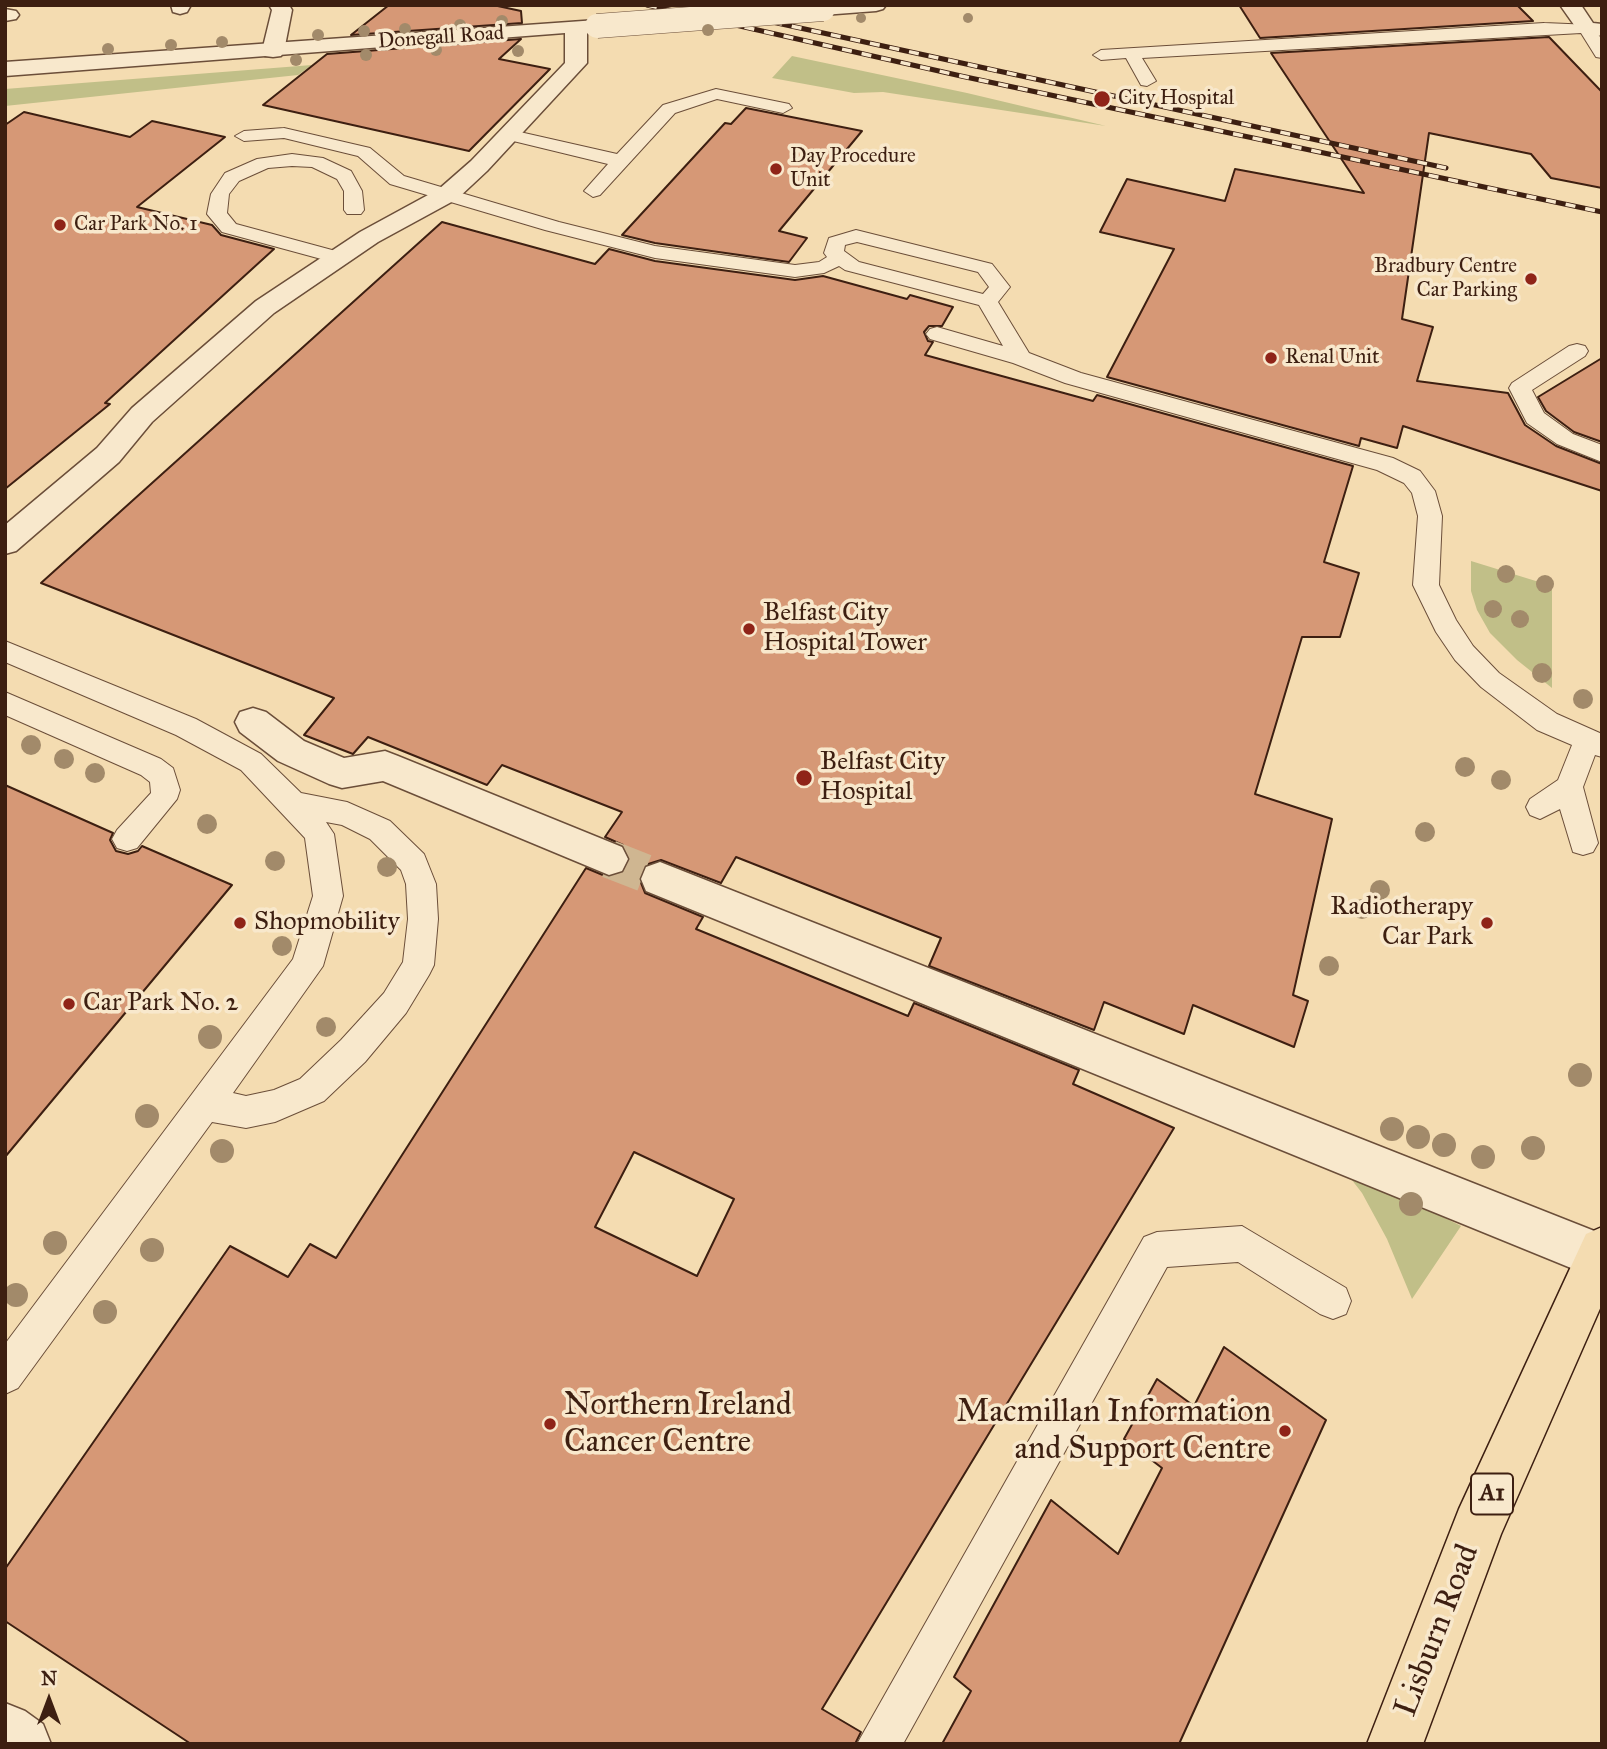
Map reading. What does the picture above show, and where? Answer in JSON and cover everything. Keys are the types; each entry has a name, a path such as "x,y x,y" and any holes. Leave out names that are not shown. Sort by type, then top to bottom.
{"main road":[{"name":"Lisburn Road","path":"1395,1744 1477,1527 1601,1255"}],"street":[{"name":"Donegall Road","path":"5,69 876,5"},
{"path":"1570,5 1594,29"},
{"path":"272,51 282,10 280,6"},
{"path":"5,543 108,455 142,415 265,307 336,257 447,194 511,135 573,67 587,27"},
{"path":"253,722 292,751 332,770 342,773 385,766 609,859"},
{"path":"660,879 1601,1255"},
{"path":"5,1731 23,1744"}],"lane":[{"path":"280,6 286,5"},
{"path":"1101,55 1544,28 1594,29 1602,53"},
{"path":"1131,53 1147,81"},
{"path":"593,191 669,109 716,94 783,108"},
{"path":"244,136 284,133 365,152 397,180 552,226 655,252 795,271 824,267 839,258"},
{"path":"511,135 621,161"},
{"path":"336,257 229,228 217,214 220,194 232,177 264,163 292,160 316,162 344,175 353,191 354,210"},
{"path":"987,301 1000,287 985,268 856,236 836,242 834,253 852,266 987,301 1021,358"},
{"path":"937,334 1021,358 1073,378 1385,464 1412,477 1423,491 1430,516 1426,585 1445,625 1464,653 1490,680 1548,722 1594,743 1569,787 1540,807"},
{"path":"1577,351 1520,388 1535,418 1565,439 1602,454"},
{"path":"5,651 197,733 251,762 318,834 328,896 307,966 5,1375"},
{"path":"5,703 151,767 163,776 166,790 163,799 127,839"},
{"path":"1569,787 1583,843"},
{"path":"206,1104 246,1112 275,1106 312,1090 353,1051 395,1003 418,965 423,919 421,884 414,863 380,830 346,814 292,803"},
{"path":"879,1744 1157,1250 1242,1244 1333,1301"}],"shaded area":[{"path":"792,56 1106,126 883,92 854,93 772,78"},
{"path":"312,65 298,75 5,106 5,89"},
{"path":"1471,561 1552,586 1552,688 1517,660 1490,633 1477,610 1471,591"},
{"path":"1341,1166 1461,1226 1412,1299 1387,1239 1362,1193"}],"building":[{"path":"389,5 493,5 521,11 522,23 351,35"},
{"path":"1239,5 1517,5 1533,21 1260,38"},
{"path":"1549,37 1602,92 1602,188 1551,178 1531,154 1429,133 1402,319 1433,327 1417,381 1508,393 1525,425 1556,446 1602,464 1602,491 1403,426 1397,448 1361,438 1359,446 1107,377 1174,249 1100,232 1127,179 1225,201 1235,169 1364,193 1271,53"},
{"path":"521,39 499,59 550,69 469,151 263,105 327,54"},
{"name":"Day Procedure Unit","path":"746,108 862,131 779,231 807,238 789,262 655,243 622,235 725,123 731,124"},
{"path":"24,112 130,137 152,121 225,137 137,207 212,225 221,235 274,249 105,403 110,404 5,489 5,125"},
{"path":"442,222 595,264 609,249 655,261 795,280 823,276 907,299 910,295 953,307 942,326 929,326 924,332 928,341 933,342 925,355 1093,401 1097,395 1353,466 1324,562 1359,573 1340,637 1302,637 1255,794 1332,819 1293,995 1308,1001 1294,1047 1193,1005 1184,1034 1104,1002 1094,1030 929,966 941,938 736,857 721,883 661,860 645,865 639,878 645,893 703,917 696,929 908,1016 914,1003 1079,1070 1073,1084 1174,1128 822,1709 861,1732 855,1744 191,1744 5,1621 5,1569 230,1246 288,1277 310,1244 336,1258 586,868 610,878 623,874 630,860 623,845 605,837 622,812 502,765 487,785 368,737 353,754 304,735 334,698 41,583","holes":["634,1152 734,1199 697,1276 595,1227"]},
{"path":"1602,358 1602,442 1574,432 1546,411 1538,397"},
{"name":"Car Park No. 2","path":"5,785 113,833 110,840 116,851 128,854 138,851 142,846 232,885 5,1157"},
{"path":"1224,1347 1326,1420 1179,1744 942,1744 971,1691 954,1677 1051,1500 1118,1554 1162,1468 1124,1439 1157,1379 1194,1406"}],"tunnel":[{"path":"609,859 660,879"}],"railway":[{"path":"647,5 961,76 1602,212"},
{"path":"694,5 1446,168"}],"place":[{"name":"City Hospital","path":"1102,99"},
{"name":"Day Procedure Unit","path":"776,169"},
{"name":"Car Park No. 1","path":"60,225"},
{"name":"Bradbury Centre Car Parking","path":"1531,279"},
{"name":"Renal Unit","path":"1271,358"},
{"name":"Belfast City Hospital Tower","path":"749,629"},
{"name":"Belfast City Hospital","path":"804,778"},
{"name":"Shopmobility","path":"240,923"},
{"name":"Radiotherapy Car Park","path":"1487,923"},
{"name":"Car Park No. 2","path":"69,1004"},
{"name":"Northern Ireland Cancer Centre","path":"550,1424"},
{"name":"Macmillan Information and Support Centre","path":"1285,1431"}]}
